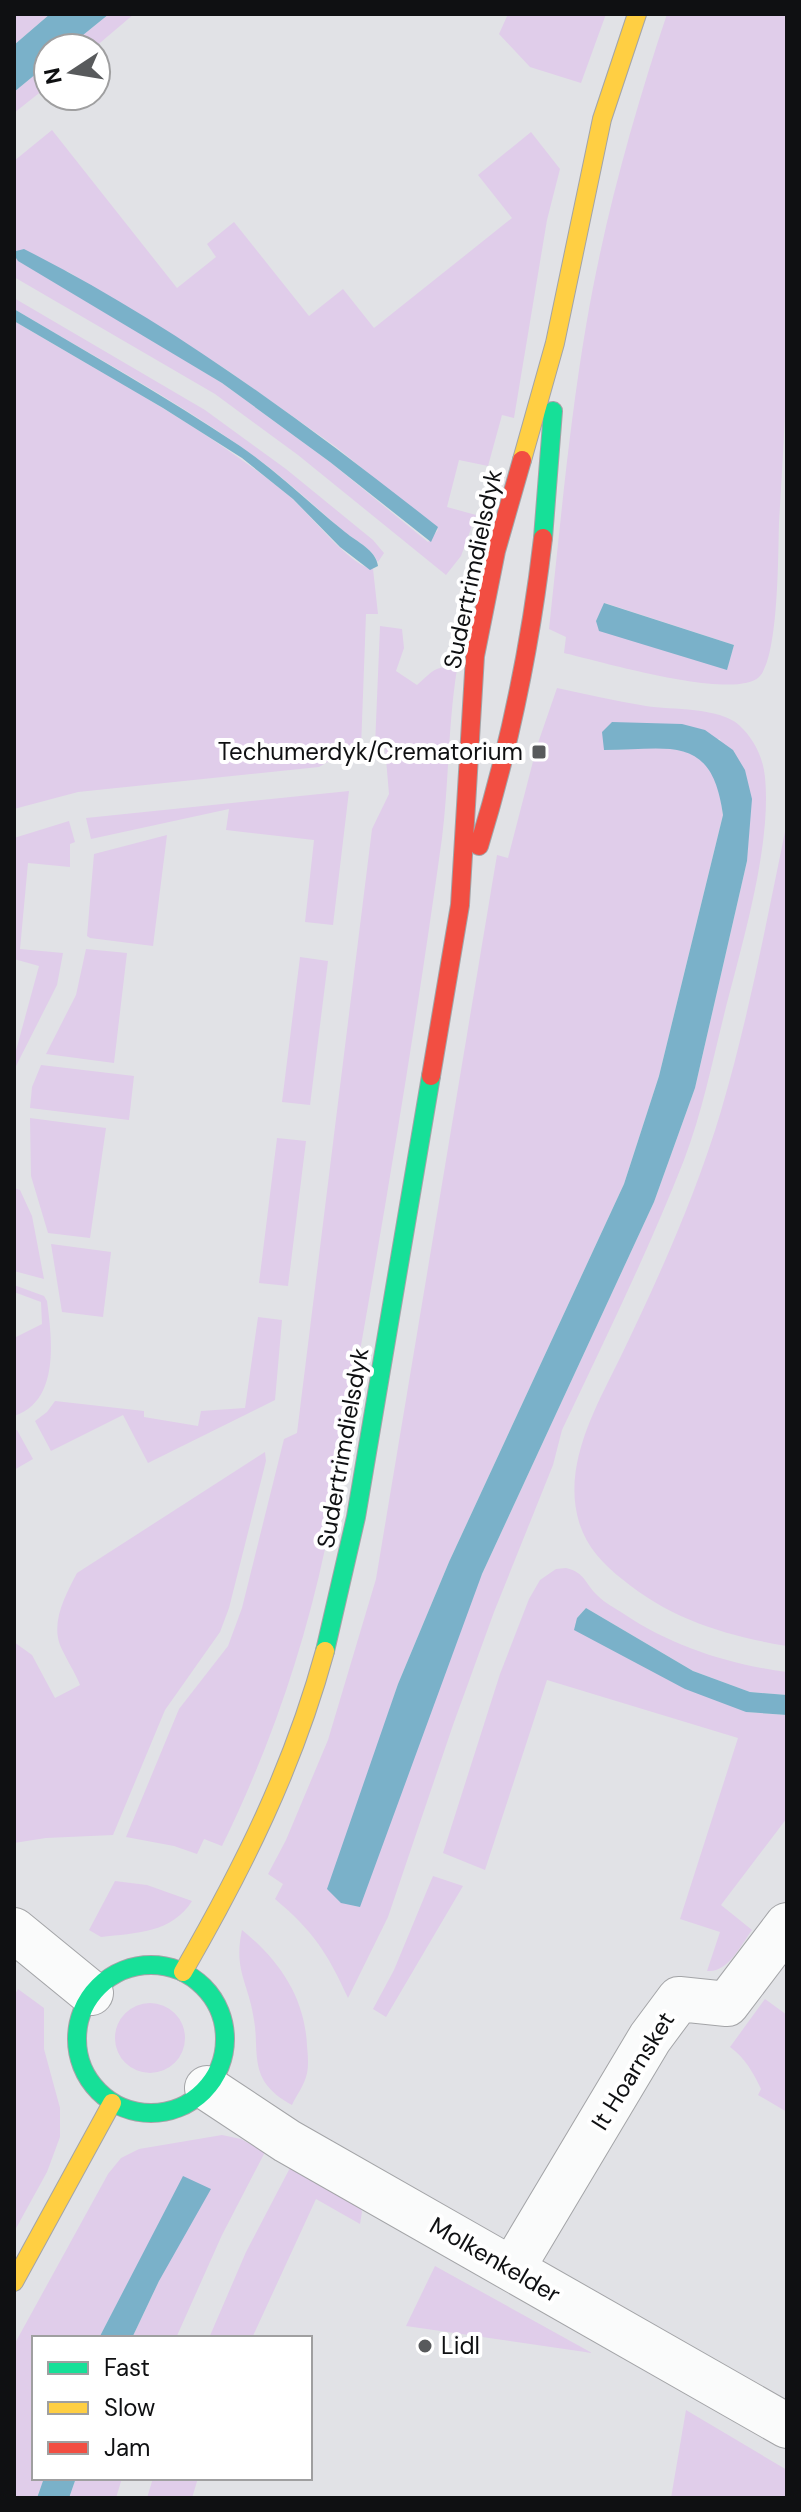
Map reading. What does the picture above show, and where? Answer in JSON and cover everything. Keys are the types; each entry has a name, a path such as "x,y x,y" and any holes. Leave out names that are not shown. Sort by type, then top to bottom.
{"street":[{"name":"Sudertrimdielsdyk","path":"183,1972 235,1881 284,1775 319,1674 340,1596 359,1501 460,905 475,656 496,551 555,343 602,119 637,14"},
{"name":"Sudertrimdielsdyk","path":"460,905 489,816 512,728 529,640 544,545 555,343"},
{"name":"It Hoarnsket","path":"512,2269 650,2038 679,1999 727,2004 787,1925"},
{"path":"14,1930 91,1993"},
{"path":"159,1964 183,1972 210,1993 224,2024 223,2058 207,2088 187,2104 163,2113 136,2112 112,2103 89,2081 77,2052 78,2021 91,1993 110,1976 133,1966 159,1964"},
{"name":"Molkenkelder","path":"207,2088 287,2141 787,2426"},
{"path":"14,2282 112,2103"}],"shaded area":[{"path":"14,14 50,14 14,45"},
{"path":"109,14 134,14 112,33 87,32"},
{"path":"508,14 606,14 581,83 530,67 499,34"},
{"path":"667,14 787,14 788,327 776,604 766,666 759,677 745,683 696,682 665,677 564,653 566,637 549,629 565,477 593,286 620,168","holes":["605,603 734,645 727,669 596,621"]},
{"path":"32,77 32,99 14,113 14,92"},
{"path":"52,130 177,288 216,257 207,244 234,222 309,316 343,289 374,328 512,218 478,175 531,132 560,169 547,220 514,418 502,415 488,466 459,460 447,507 476,515 461,556 446,575 298,455 215,394 14,277 14,161","holes":["67,271 227,370 336,447 438,530 428,542 330,462 222,383 59,283"]},
{"path":"14,298 205,410 286,469 373,540 384,553 378,562 367,548 257,458 159,394 14,309"},
{"path":"14,321 222,446 287,494 353,559 373,569 378,614 366,614 361,748 348,750 319,767 78,792 14,809"},
{"path":"380,626 402,629 404,648 396,671 417,685 439,668 457,669 442,838 424,962 340,1469 316,1587 282,1701 239,1810 222,1846 204,1839 197,1854 174,1846 126,1837 179,1709 228,1646 242,1608 284,1439 297,1433 372,829 389,794 385,747 375,746"},
{"path":"557,688 646,706 708,712 730,719 753,742 764,770 766,804 760,865 706,1088 684,1160 641,1262 562,1430 553,1465 453,1725 388,1917 348,1998 318,1943 275,1899 283,1884 268,1874 286,1840 328,1740 376,1579 497,855 508,858 537,746","holes":["720,739 747,861 695,1088 654,1202 482,1574 369,1772 398,1684 449,1562 624,1184 659,1076 723,815 715,777 707,764 696,756 666,748 604,750"]},
{"path":"349,791 333,925 305,922 314,840 226,830 229,809 91,839 86,818"},
{"path":"69,821 75,842 70,844 70,867 28,863 20,949 63,953 57,985 14,1070 14,1058 39,966 14,959 14,838"},
{"path":"787,822 787,1646 700,1624 659,1605 622,1579 596,1554 582,1531 575,1501 575,1479 578,1458 592,1416 663,1266 711,1142 749,1003"},
{"path":"167,835 153,946 87,936 94,854"},
{"path":"86,949 127,953 114,1063 46,1054 76,995"},
{"path":"300,957 328,961 310,1105 282,1102"},
{"path":"41,1065 134,1076 129,1120 30,1108 32,1087"},
{"path":"30,1118 106,1128 90,1238 48,1233 31,1176"},
{"path":"277,1138 306,1141 288,1286 259,1283"},
{"path":"14,1188 20,1190 32,1216 44,1279 14,1271"},
{"path":"51,1244 111,1252 103,1317 62,1312"},
{"path":"14,1285 44,1296 47,1301 51,1350 46,1383 39,1397 29,1408 14,1416 14,1338 42,1324 41,1302 14,1292"},
{"path":"258,1317 282,1320 275,1400 148,1463 123,1415 51,1451 35,1421 55,1401 144,1411 144,1417 198,1426 201,1411 245,1408"},
{"path":"14,1430 17,1430 33,1459 14,1470"},
{"path":"265,1452 266,1461 229,1608 220,1632 165,1710 113,1835 46,1838 14,1843 14,1642 32,1655 55,1698 80,1685 60,1645 57,1627 61,1608 77,1573"},
{"path":"566,1568 581,1576 607,1603 661,1636 723,1659 787,1672 787,1695 750,1692 693,1671 586,1608 577,1618 746,1712 787,1715 787,1818 721,1905 752,1930 721,1968 707,1971 720,1932 680,1919 738,1738 547,1680 485,1870 443,1853 500,1674 529,1599 540,1580 556,1569"},
{"path":"433,1876 463,1886 386,2017 373,2009 394,1970"},
{"path":"115,1881 147,1885 192,1901 174,1920 152,1930 101,1937 89,1930"},
{"path":"242,1930 278,1967 301,2011 308,2070 292,2105 270,2089 258,2066 252,2007 239,1956"},
{"path":"18,1989 44,2008 44,2049 60,2108 60,2137 47,2172 14,2232 14,1996"},
{"path":"765,1999 787,2015 787,2112 758,2095 761,2089 752,2071 730,2047"},
{"path":"150,2003 175,2013 185,2038 175,2063 150,2073 125,2063 115,2038 125,2013"},
{"path":"222,2135 241,2139 265,2152 222,2235 177,2336 133,2336 159,2281 184,2176 100,2336 32,2336 32,2480 43,2480 37,2498 14,2498 14,2345 108,2174 121,2158 139,2149"},
{"path":"291,2166 360,2206 360,2224 316,2199 253,2336 210,2336 246,2252"},
{"path":"435,2266 592,2353 406,2326"},
{"path":"686,2410 787,2470 787,2498 671,2498"},
{"path":"75,2480 121,2480 116,2498 69,2498"},
{"path":"152,2480 197,2480 192,2498 147,2498"}],"water":[{"path":"50,14 109,14 87,32 32,32 32,77 14,92 14,45"},
{"path":"24,249 79,278 186,343 289,414 438,527 431,542 330,462 222,383 18,261 14,255 16,251"},
{"path":"14,309 240,446 365,547 374,555 378,566 370,570 340,547 293,499 242,458 14,321"},
{"path":"604,603 734,645 727,670 599,631 596,621"},
{"path":"612,722 682,724 705,730 733,750 745,770 752,799 747,861 695,1088 654,1202 482,1574 360,1907 341,1903 327,1889 398,1684 449,1562 624,1184 659,1076 723,815 709,770 698,758 668,749 604,750 602,732"},
{"path":"586,1608 693,1671 750,1692 787,1695 787,1715 746,1712 685,1689 574,1630 577,1618"},
{"path":"183,2176 211,2189 159,2281 133,2336 100,2336"},
{"path":"43,2480 75,2480 69,2498 37,2498"}],"traffic: fast":[{"path":"543,538 553,411"},
{"path":"325,1651 356,1517 431,1076"},
{"path":"151,1965 179,1971 203,1987 219,2011 225,2039 219,2067 203,2091 179,2107 151,2113 123,2107 99,2091 83,2067 77,2039 83,2011 99,1987 123,1971 151,1965"}],"traffic: slow":[{"path":"522,460 555,343 602,119 637,14"},
{"path":"183,1972 246,1856 282,1777 325,1651"},
{"path":"14,2282 112,2103"}],"traffic: jam":[{"path":"431,1076 460,905 475,656 496,551 522,460"},
{"path":"479,846 518,694 543,538"}],"place":[{"name":"Techumerdyk/Crematorium","path":"539,752"},
{"name":"Lidl","path":"425,2346"}]}
